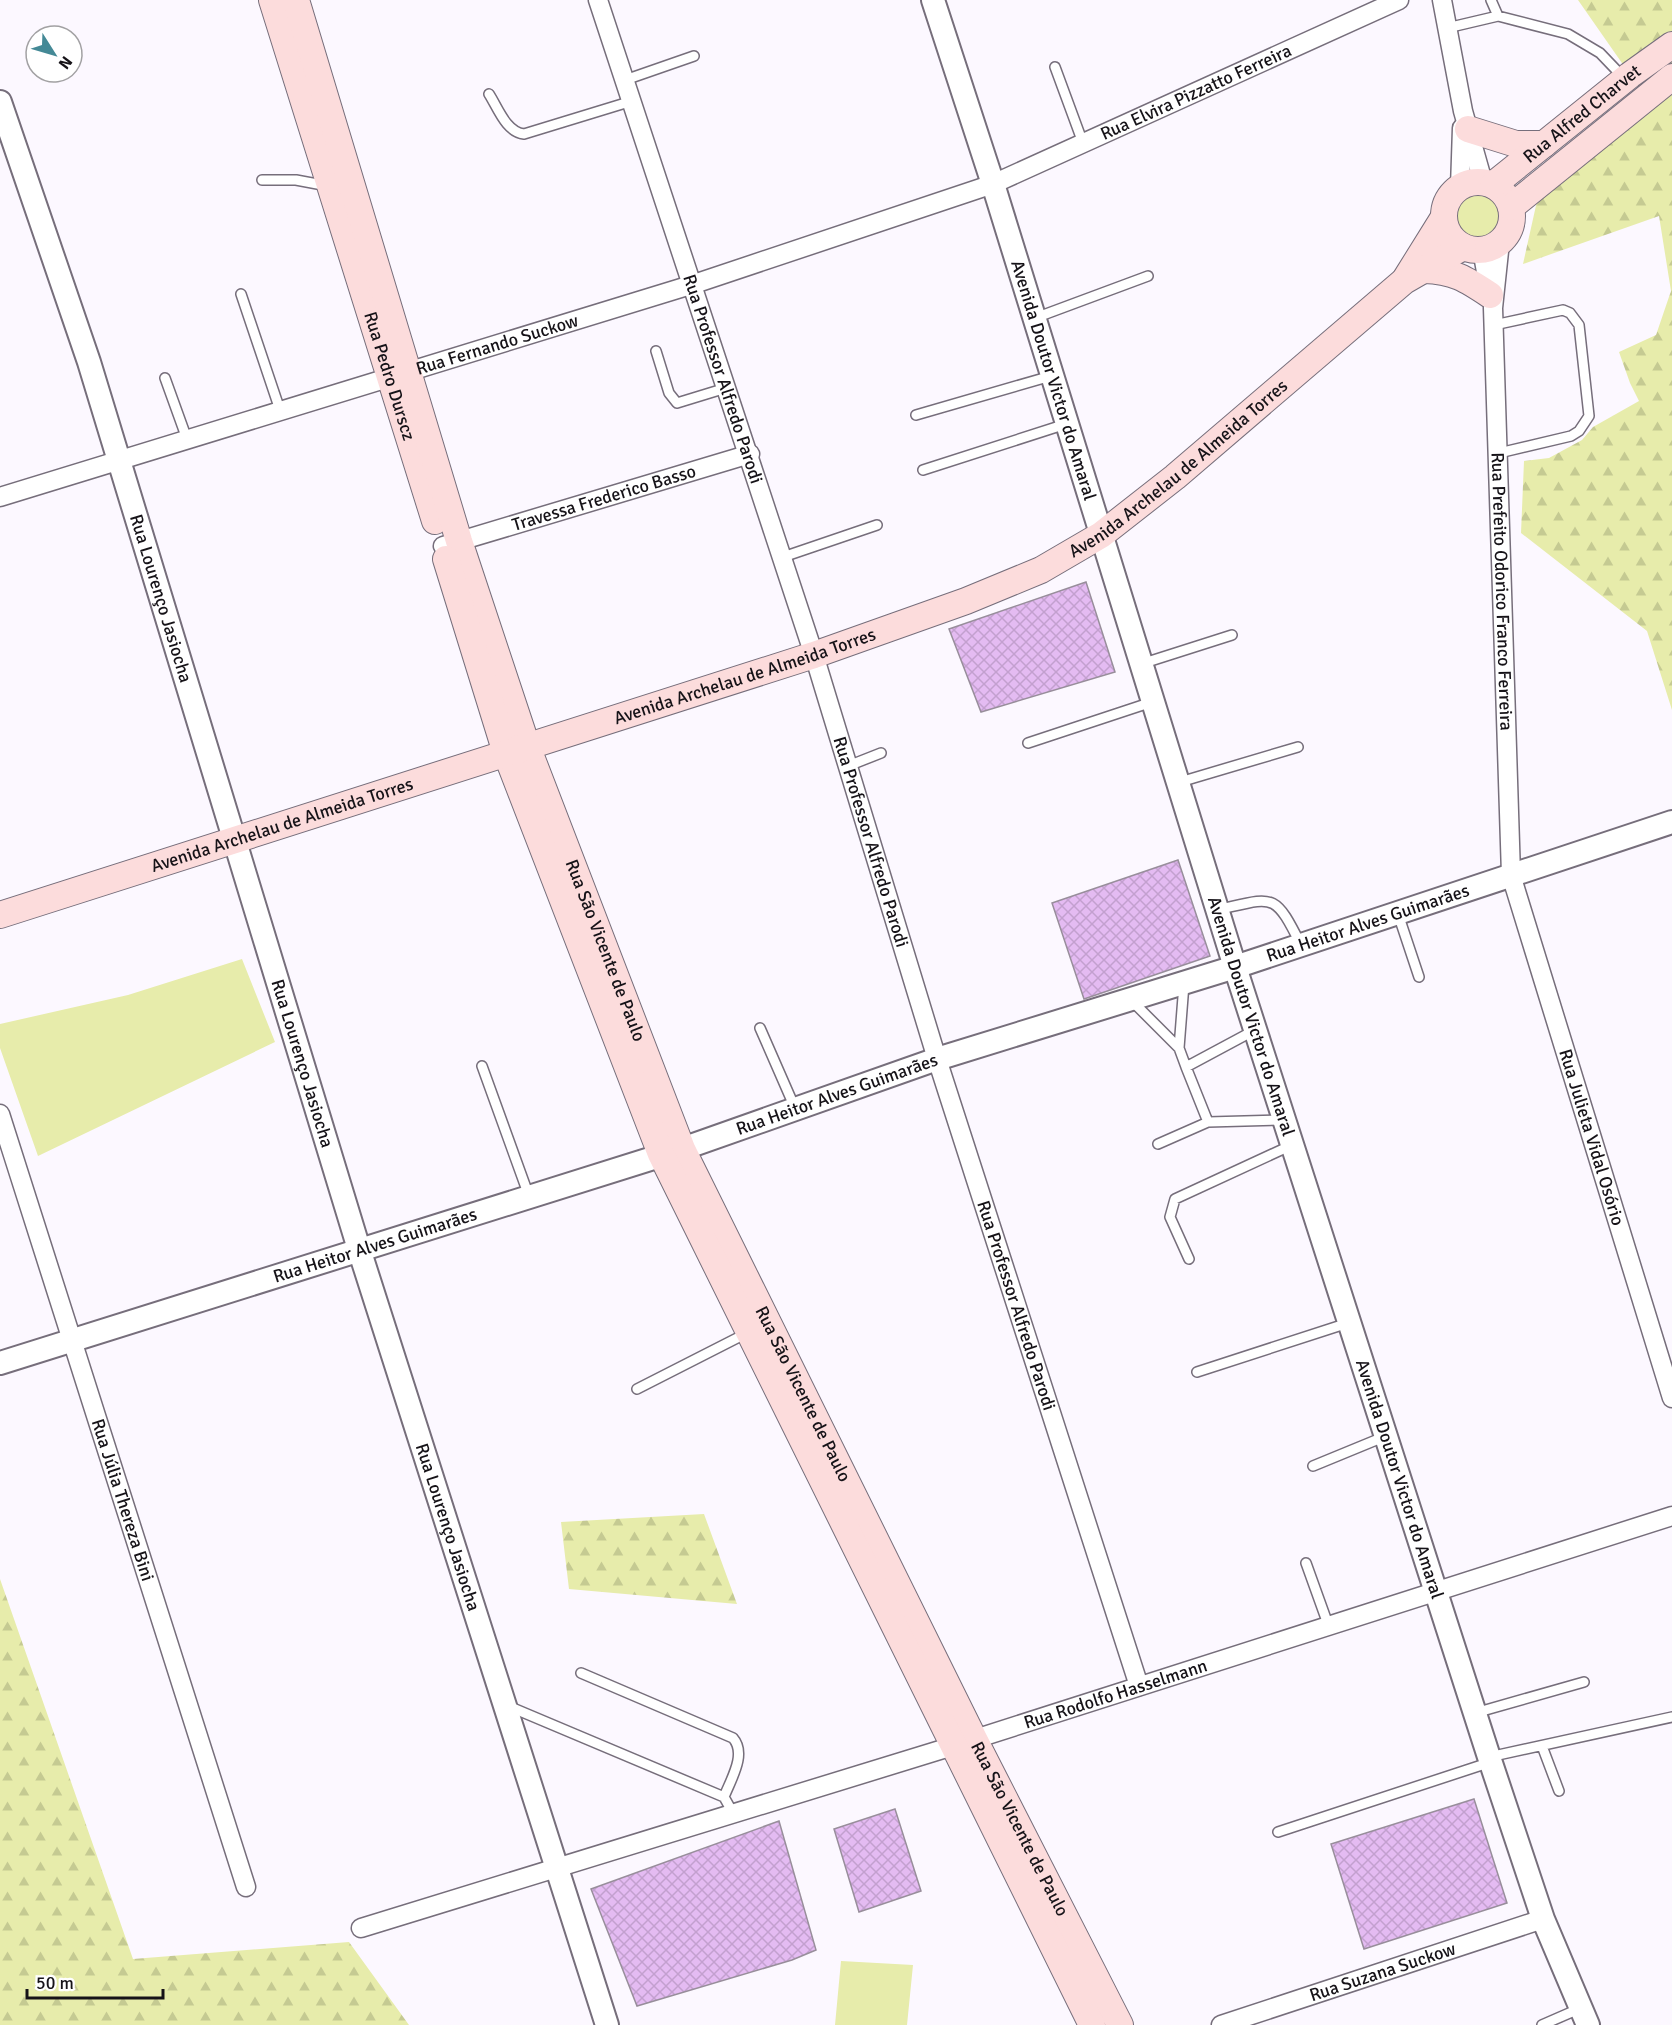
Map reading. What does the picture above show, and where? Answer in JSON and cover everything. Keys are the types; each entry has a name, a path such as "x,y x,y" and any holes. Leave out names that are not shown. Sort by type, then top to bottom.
{"main road":[{"name":"Rua Pedro Durscz","path":"272,0 329,186 399,373"},
{"name":"Rua Pedro Durscz","path":"296,0 399,373 516,749"},
{"name":"Rua Alfred Charvet","path":"1479,185 1544,144 1625,79 1672,45"},
{"name":"Rua Alfred Charvet","path":"1511,207 1672,77"},
{"path":"1465,120 1516,144 1544,144"},
{"path":"1479,185 1507,198 1511,207 1512,220 1508,232 1482,246 1450,235 1444,217 1451,195 1479,185"},
{"name":"Avenida Archelau de Almeida Torres","path":"1414,275 1444,217"},
{"name":"Avenida Archelau de Almeida Torres","path":"0,915 814,655 977,597 1041,570 1101,535 1175,477 1414,275 1482,246"},
{"path":"1414,275 1447,271 1467,279 1492,309"},
{"name":"Rua São Vicente de Paulo","path":"516,749 672,1152 749,1332 963,1743 1120,2025"},
{"name":"Rua São Vicente de Paulo","path":"672,1152 963,1743 1092,2025"}],"street":[{"name":"Rua Professor Alfredo Parodi","path":"598,0 750,454 937,1059 1139,1686"},
{"name":"Avenida Doutor Victor do Amaral","path":"933,0 993,183 1235,967 1438,1591 1490,1760 1543,1919 1585,2017"},
{"name":"Rua Elvira Pizzatto Ferreira","path":"993,183 1399,0"},
{"path":"1442,0 1479,185"},
{"name":"Rua Lourenço Jasiocha","path":"0,102 89,362 359,1249 502,1704 558,1866 607,2025"},
{"name":"Rua Fernando Suckow","path":"0,497 694,284 993,183"},
{"name":"Rua Prefeito Odorico Franco Ferreira","path":"1482,246 1492,309 1499,453 1511,875"},
{"name":"Travessa Frederico Basso","path":"451,544 750,454"},
{"name":"Rua Heitor Alves Guimarães","path":"0,1363 672,1152 937,1059 1235,967 1672,822"},
{"name":"Rua Julieta Vidal Osório","path":"1511,875 1672,1398"},
{"name":"Rua Júlia Thereza Bini","path":"0,1113 246,1887"},
{"name":"Rua Rodolfo Hasselmann","path":"361,1928 558,1866 729,1805 963,1743 1672,1516"},
{"name":"Rua Suzana Suckow","path":"1221,2025 1543,1919"}],"lane":[{"path":"1491,0 1498,16"},
{"path":"1447,28 1498,16 1568,34 1600,53 1625,79"},
{"path":"625,80 694,56"},
{"path":"1054,67 1083,143"},
{"path":"489,94 509,126 516,132 524,134 632,101"},
{"path":"262,180 296,180 329,186"},
{"path":"1034,318 1148,276"},
{"path":"241,294 280,410"},
{"path":"1492,309 1563,310 1570,313 1579,325 1589,416 1580,431 1571,436 1499,453"},
{"path":"656,351 669,393 677,403 728,387"},
{"path":"916,415 1051,376"},
{"path":"165,378 187,439"},
{"path":"923,470 1066,424"},
{"path":"783,557 877,525"},
{"path":"1141,664 1232,635"},
{"path":"1028,743 1152,702"},
{"path":"1178,783 1298,747"},
{"path":"848,766 881,753"},
{"path":"1217,910 1254,901 1271,902 1284,911 1301,945"},
{"path":"1397,912 1419,977"},
{"path":"1184,982 1179,1048 1209,1122"},
{"path":"1130,999 1179,1048"},
{"path":"760,1028 796,1109"},
{"path":"1186,1067 1255,1030"},
{"path":"482,1066 529,1196"},
{"path":"1158,1144 1209,1122 1284,1120"},
{"path":"1189,1259 1170,1217 1175,1199 1292,1145"},
{"path":"1197,1372 1350,1322"},
{"path":"637,1389 749,1332"},
{"path":"1313,1466 1387,1436"},
{"path":"1306,1563 1329,1627"},
{"path":"502,1704 729,1805 739,1757 739,1744 733,1737 581,1673"},
{"path":"1475,1713 1584,1682"},
{"path":"1278,1832 1490,1760 1672,1717"},
{"path":"1542,1746 1559,1791"},
{"path":"1542,2025 1585,2017"}],"green space":[{"path":"1578,0 1672,0 1672,710 1647,631 1521,533 1524,461 1549,458 1582,440 1593,427 1639,401 1619,352 1656,335 1671,291 1659,216 1523,264 1537,201 1654,109"},
{"path":"1473,193 1483,193 1498,203 1502,217 1501,226 1492,237 1483,241 1473,241 1458,231 1454,222 1454,212 1464,197"},
{"path":"242,959 275,1042 38,1156 0,1048 0,1024 128,995"},
{"path":"704,1514 737,1604 569,1589 561,1522"},
{"path":"0,1579 133,1959 349,1942 409,2025 0,2025"},
{"path":"841,1961 913,1965 907,2025 835,2025"}],"building":[{"path":"1086,582 1115,672 981,712 949,629"},
{"path":"1178,860 1210,956 1084,999 1052,903"},
{"path":"1474,1799 1507,1903 1364,1949 1331,1844"},
{"path":"895,1809 921,1891 859,1912 834,1829"},
{"path":"779,1821 816,1950 792,1960 637,2006 591,1889"}]}
